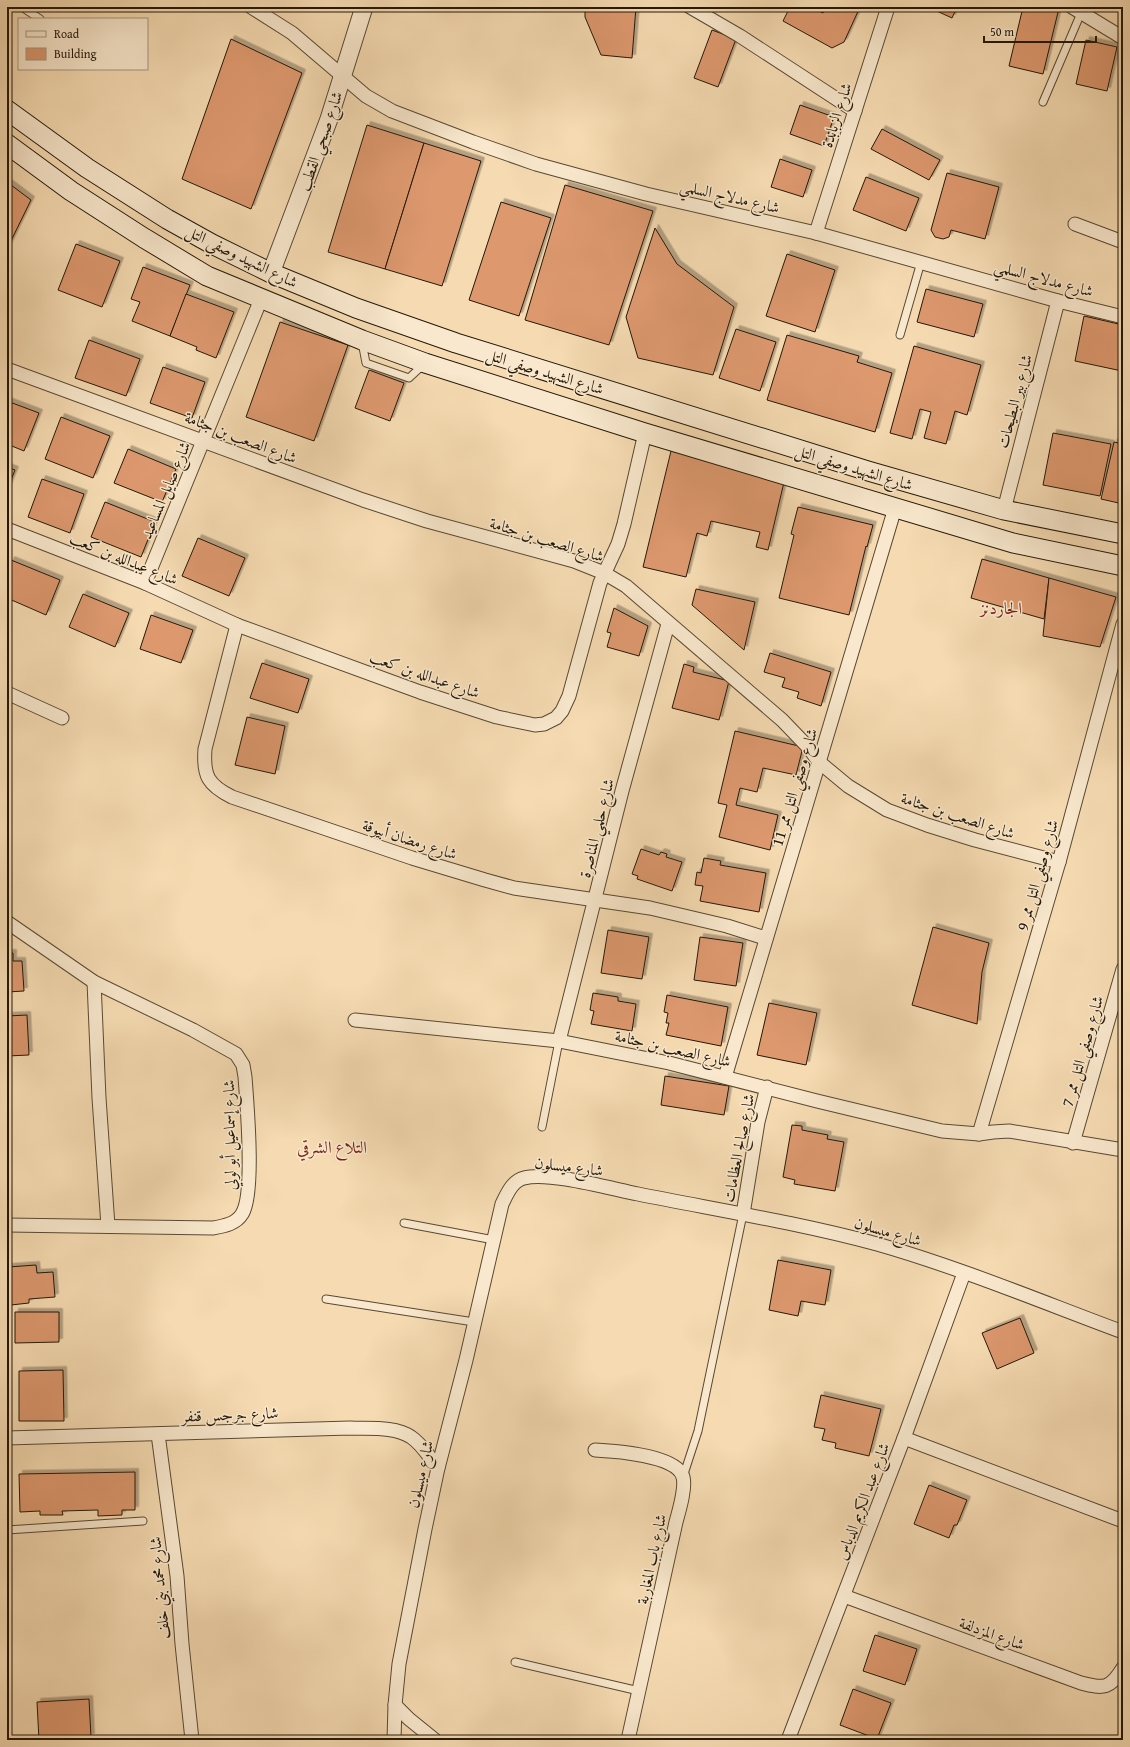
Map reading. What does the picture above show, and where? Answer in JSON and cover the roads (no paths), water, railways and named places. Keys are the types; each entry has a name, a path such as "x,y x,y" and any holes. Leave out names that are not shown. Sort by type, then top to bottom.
{"main road":[{"name":"شارع الشهيد وصفي التل","path":"7,110 46,140 87,168 174,222 271,273 356,308 456,343 728,429 1004,510 1123,534"},
{"path":"32,163 46,140"},
{"name":"شارع الشهيد وصفي التل","path":"7,144 71,191 207,276 362,340 425,364 645,433 895,508 1013,542 1123,566"},
{"path":"71,191 87,168"}],"street":[{"name":"شارع مدلاج السلمي","path":"251,7 292,33 366,96 392,111 536,164 646,194 816,233 1058,301 1123,317"},
{"name":"شارع صبحي القطب","path":"271,273 299,202 364,7"},
{"path":"690,7 740,36 855,111"},
{"name":"شارع الزبابدة","path":"816,233 888,7"},
{"path":"1076,10 1123,38"},
{"path":"1075,224 1123,242"},
{"name":"شارع صايل المساعيد","path":"145,583 261,299"},
{"name":"شارع بير البطيحات","path":"1004,510 1058,301"},
{"name":"شارع الصعب بن جثامة","path":"7,369 290,474 384,507 427,521 574,561 604,573 626,586 668,624 782,720 809,748 819,762 848,786 888,810 927,825 975,840 1059,862"},
{"name":"شارع عبدالله بن كعب","path":"7,529 145,583 237,625 420,692 521,722 535,725 544,724 556,718 562,712 569,696 604,573 620,537 645,433"},
{"name":"شارع وصفي التل ممر 11","path":"725,1076 765,938 807,806 895,508"},
{"name":"شارع حلمي المناصرة","path":"559,1041 596,900 622,791 668,624"},
{"name":"شارع وصفي التل ممر 9","path":"979,1134 1059,862 1123,624"},
{"name":"شارع رمضان أبيوقة","path":"237,625 205,749 204,765 208,778 216,789 232,797 472,877 514,888 650,908 727,926 765,938"},
{"path":"7,693 62,718"},
{"name":"شارع إسماعيل أبو لولي","path":"7,922 94,982 193,1030 236,1054 244,1065 248,1183 247,1201 242,1214 228,1226 213,1228 7,1225"},
{"name":"شارع وصفي التل ممر 7","path":"1074,1143 1123,969"},
{"path":"94,982 98,1098 108,1226"},
{"name":"شارع الصعب بن جثامة","path":"355,1020 559,1041 725,1076 817,1101 942,1132 979,1134 1009,1131 1123,1150"},
{"name":"شارع صالح العظامات","path":"743,1214 758,1122 767,1087"},
{"name":"شارع ميسلون","path":"394,1740 395,1705 399,1664 438,1468 502,1204 508,1191 514,1183 524,1178 535,1177 565,1179 743,1214 876,1244 964,1273 1123,1332"},
{"name":"شارع عبد الكريم الدباس","path":"788,1740 904,1438 964,1273"},
{"name":"شارع جرجس قنفر","path":"7,1438 343,1428 392,1430 411,1437 438,1468"},
{"name":"شارع محمد بني خلف","path":"158,1434 177,1576 182,1644 192,1740"},
{"path":"904,1438 1123,1521"},
{"path":"595,1450 629,1452 653,1458 676,1467 683,1477"},
{"name":"شارع باب المغاربة","path":"628,1740 678,1516 683,1477"},
{"name":"شارع المزدلفة","path":"844,1596 1095,1687 1106,1687 1115,1681 1123,1668"},
{"path":"395,1705 435,1740"}],"lane":[{"path":"22,7 38,18"},
{"path":"1043,102 1076,10"},
{"path":"900,335 921,262"},
{"path":"542,1127 559,1041"},
{"path":"683,1477 698,1431 743,1214"},
{"path":"404,1223 494,1240"},
{"path":"326,1299 474,1322"},
{"path":"7,1530 143,1521"},
{"path":"515,1662 639,1691"}],"district":[{"name":"الجاردنز","path":"1001,608"},
{"name":"التلاع الشرقي","path":"332,1147"}]}
